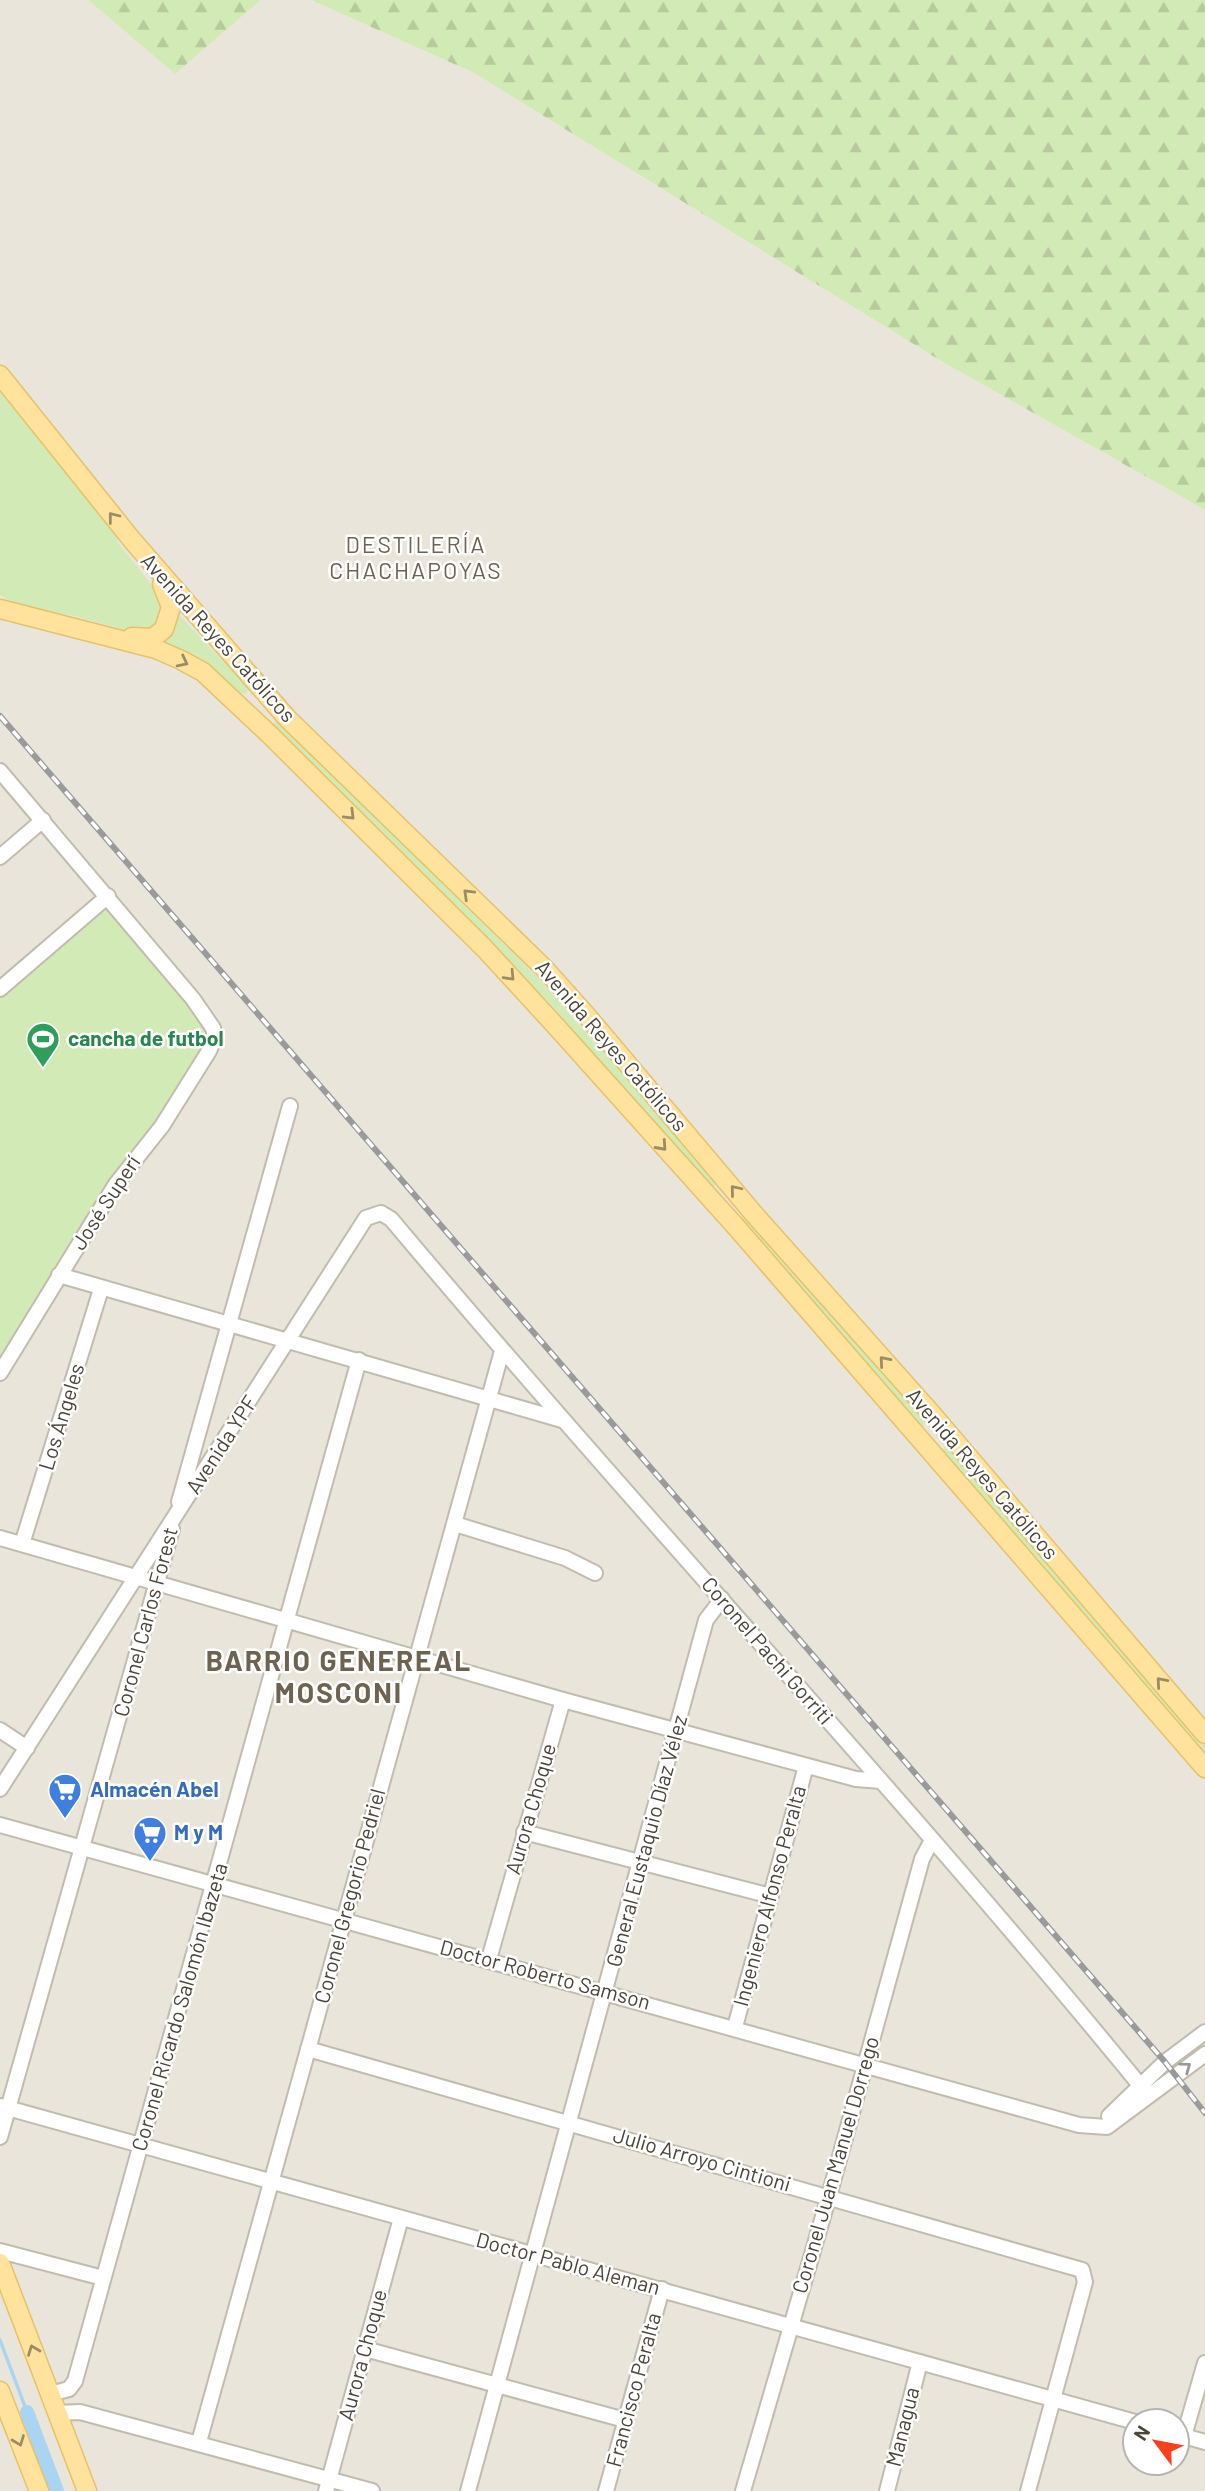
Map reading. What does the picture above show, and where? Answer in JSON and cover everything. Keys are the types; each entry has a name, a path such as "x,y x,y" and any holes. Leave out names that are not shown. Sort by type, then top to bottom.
{"main road":[{"name":"Avenida Reyes Católicos","path":"0,375 132,540 287,718 544,968 587,1016 754,1214 931,1413 1205,1734"},
{"path":"57,624 147,639 164,629 171,607 167,592 132,540"},
{"name":"Avenida Reyes Católicos","path":"0,609 156,649 203,672 456,920 737,1228 1205,1768"},
{"path":"0,2263 87,2491"},
{"path":"0,2391 39,2491"}],"street":[{"path":"0,771 108,896 0,989"},
{"path":"0,857 43,820"},
{"name":"José Superí","path":"0,1373 116,1184 162,1126 215,1037 213,1028 193,999 108,896"},
{"name":"Coronel Carlos Forest","path":"0,2137 5,2107 158,1584 290,1106"},
{"name":"Avenida YPF","path":"0,1789 366,1218 381,1213"},
{"name":"Coronel Pachi Gorriti","path":"381,1213 391,1219 502,1351 1071,1999 1144,2090"},
{"path":"59,1275 564,1420"},
{"name":"Los Ángeles","path":"22,1544 101,1289"},
{"name":"Coronel Gregorio Pedriel","path":"199,2442 502,1351"},
{"name":"Coronel Ricardo Salomón Ibazeta","path":"50,2394 73,2386 359,1360"},
{"path":"455,1524 565,1558 595,1573"},
{"path":"0,1538 563,1700 856,1779 881,1781"},
{"name":"General Eustaquio Díaz Vélez","path":"468,2491 706,1620 722,1600"},
{"name":"Aurora Choque","path":"489,1959 563,1700"},
{"path":"0,1730 27,1748"},
{"name":"Ingeniero Alfonso Peralta","path":"735,2027 806,1766"},
{"name":"Doctor Roberto Samson","path":"0,1825 83,1845 1089,2126 1107,2127 1144,2090 1165,2062 1205,2032"},
{"path":"524,1832 771,1896"},
{"name":"Coronel Juan Manuel Dorrego","path":"743,2491 830,2196 922,1859 932,1840"},
{"name":"Julio Arroyo Cintioni","path":"308,2049 1078,2267 1085,2274 1085,2282 1053,2399"},
{"name":"Doctor Roberto Samson","path":"1144,2090 1205,2054"},
{"name":"Doctor Pablo Aleman","path":"5,2107 662,2289 790,2328 1121,2418"},
{"name":"Aurora Choque","path":"328,2485 401,2218"},
{"path":"0,2251 103,2278"},
{"name":"Francisco Peralta","path":"606,2491 662,2289"},
{"path":"365,2349 625,2420"},
{"name":"Managua","path":"887,2491 920,2362"},
{"path":"1190,2407 1205,2363"},
{"path":"1028,2491 1053,2399"},
{"path":"58,2413 80,2412 199,2442 328,2485 372,2491"}],"shaded area":[{"path":"0,0 88,0 175,74 261,0 311,0 474,73 941,361 1205,510 1205,2491 0,2491"}],"green space":[{"path":"88,0 261,0 175,74"},
{"path":"311,0 1205,0 1205,510 941,361 474,73"},
{"path":"0,390 113,531 121,547 158,593 165,618 143,635 71,615 22,607 0,595"},
{"path":"175,611 248,688 247,693 239,694 201,662 162,641"},
{"path":"277,720 535,975 718,1183 710,1189 549,1002 272,725"},
{"path":"108,896 215,1037 0,1377 0,989"},
{"path":"745,1214 927,1423 920,1428 739,1219"},
{"path":"946,1446 1205,1746 1205,1758 941,1450"}],"waterway":[{"path":"0,2340 27,2412"},
{"path":"27,2412 57,2491"}],"railway":[{"path":"0,716 1165,2062 1205,2113"}],"place":[{"name":"cancha de futbol","path":"43,1069"},
{"name":"Almacén Abel","path":"65,1820"},
{"name":"M y M","path":"150,1863"}],"district":[{"name":"DESTILERÍA CHACHAPOYAS","path":"416,558"},
{"name":"BARRIO GENEREAL MOSCONI","path":"339,1677"}]}
